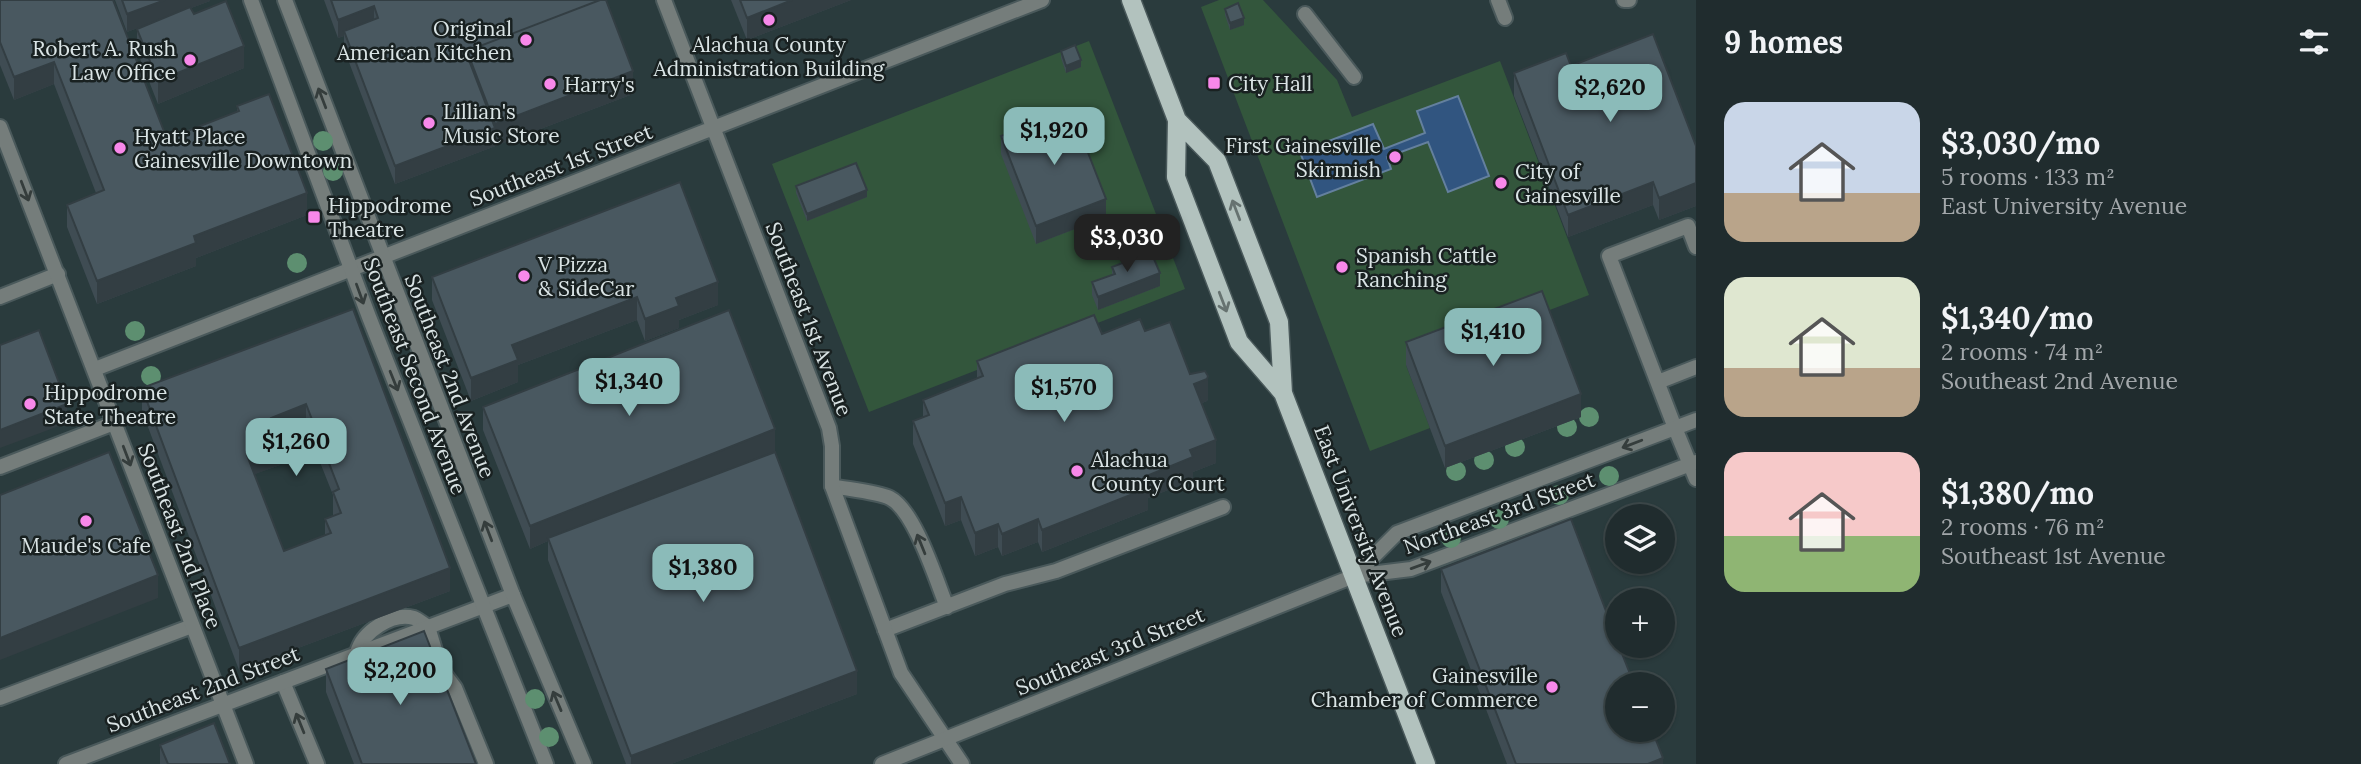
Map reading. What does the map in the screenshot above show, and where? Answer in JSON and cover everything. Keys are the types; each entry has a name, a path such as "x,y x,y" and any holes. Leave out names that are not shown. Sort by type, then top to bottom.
{"main road":[{"name":"East University Avenue","path":"1131,0 1177,120 1176,177 1239,342 1283,393"},
{"name":"East University Avenue","path":"1177,120 1217,161 1222,173 1279,322 1283,393 1426,764"}],"street":[{"name":"Southeast Second Avenue","path":"251,0 351,269 547,764"},
{"name":"Southeast 2nd Avenue","path":"285,0 513,595 583,764"},
{"name":"Southeast 1st Avenue","path":"664,0 829,428 832,486 901,673 962,764"},
{"name":"Southeast 1st Street","path":"95,369 1042,0"},
{"path":"1498,0 1505,19"},
{"path":"1305,15 1354,76"},
{"name":"Southeast 2nd Place","path":"0,127 246,764"},
{"path":"1696,247 1688,226 1609,256 1675,428 1693,463 1696,479"},
{"path":"0,297 58,274"},
{"path":"1658,382 1696,367"},
{"name":"Northeast 3rd Street","path":"1354,576 1397,533 1696,420"},
{"path":"0,467 114,422"},
{"name":"Northeast 3rd Street","path":"1354,576 1412,569 1693,463"},
{"path":"832,486 890,498 903,509 913,525 947,607"},
{"path":"885,630 1005,584 1056,571 1223,507"},
{"name":"Southeast 3rd Street","path":"882,764 1354,576"},
{"name":"Southeast 2nd Street","path":"66,764 513,595"},
{"path":"0,698 192,626"},
{"path":"428,627 438,660 455,688 486,764"},
{"path":"283,682 317,764"}],"green space":[{"path":"1219,0 1263,0 1337,80 1352,117 1500,61 1589,295 1406,365 1430,428 1370,451 1201,7"},
{"path":"1089,41 1185,289 869,412 772,164"}],"water":[{"path":"1458,96 1489,176 1448,192 1428,142 1387,157 1391,169 1317,197 1300,152 1373,124 1384,149 1425,133 1417,111"}],"building":[{"name":"Hyatt Place Gainesville Downtown","path":"0,0 113,0 167,139 239,111 237,106 269,94 307,193 194,236 196,243 97,281 67,205 104,190 54,62 14,77 0,42"},
{"path":"122,0 165,0 127,14"},
{"path":"331,0 600,0 467,51 495,128 395,166 344,31 378,18 374,6 338,20"},
{"name":"Harry's","path":"606,0 633,71 495,124 467,51"},
{"path":"740,0 792,0 747,18"},
{"path":"226,1 244,46 158,81 137,29 190,7 194,14"},
{"path":"1238,3 1244,18 1230,23 1225,9"},
{"path":"1653,34 1696,146 1696,183 1659,198 1653,182 1568,215 1514,73 1566,53 1571,66"},
{"path":"1075,45 1081,60 1066,66 1061,51"},
{"path":"1071,109 1106,199 1036,226 1001,136"},
{"path":"856,163 867,190 807,214 796,186"},
{"path":"680,182 718,282 676,298 679,306 645,319 637,297 512,345 518,360 471,378 432,277"},
{"path":"1151,252 1160,273 1098,297 1092,282 1115,274 1112,267"},
{"path":"1542,291 1581,394 1445,446 1406,342"},
{"path":"353,309 450,568 239,648 142,388","holes":["306,404 339,489 333,492 341,513 325,519 331,533 284,551 247,455 280,442 271,418"]},
{"path":"729,310 775,429 530,526 483,407"},
{"path":"1094,315 1102,334 1140,319 1145,331 1170,322 1190,374 1205,371 1208,376 1207,379 1194,384 1216,440 1190,450 1193,457 1144,477 1148,488 1042,530 1038,519 1002,534 998,524 975,533 961,497 945,503 913,421 929,415 923,400 983,376 977,361"},
{"name":"Hippodrome State Theatre","path":"39,330 67,404 0,430 0,345"},
{"path":"109,452 158,575 0,638 0,495"},
{"path":"775,452 857,671 631,756 548,538"},
{"path":"1571,519 1605,608 1605,658 1624,658 1629,672 1605,672 1605,742 1657,742 1663,758 1648,764 1516,764 1441,569"},
{"path":"424,631 476,764 362,764 326,669"},
{"path":"214,723 230,764 168,764 160,745"}],"place":[{"name":"Alachua County Administration Building","path":"769,20"},
{"name":"Original American Kitchen","path":"526,40"},
{"name":"Robert A. Rush Law Office","path":"190,60"},
{"name":"City Hall","path":"1214,83"},
{"name":"Harry's","path":"550,84"},
{"name":"Lillian's Music Store","path":"429,123"},
{"name":"Hyatt Place Gainesville Downtown","path":"120,148"},
{"name":"First Gainesville Skirmish","path":"1395,157"},
{"name":"City of Gainesville","path":"1501,183"},
{"name":"Hippodrome Theatre","path":"314,217"},
{"name":"Spanish Cattle Ranching","path":"1342,267"},
{"name":"V Pizza & SideCar","path":"524,276"},
{"name":"Hippodrome State Theatre","path":"30,404"},
{"name":"Alachua County Court","path":"1077,471"},
{"name":"Maude's Cafe","path":"86,521"},
{"name":"Gainesville Chamber of Commerce","path":"1552,687"}]}
